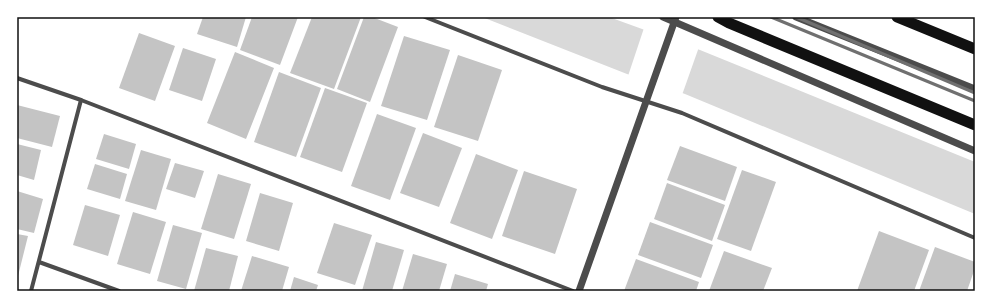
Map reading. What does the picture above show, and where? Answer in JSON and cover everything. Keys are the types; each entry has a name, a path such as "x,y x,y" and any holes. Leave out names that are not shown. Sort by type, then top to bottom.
{"highway":[{"path":"718,17 975,125"},
{"path":"897,17 975,49"}],"street":[{"path":"425,17 602,87 682,113 975,238"},
{"path":"663,17 676,20 975,151"},
{"path":"796,17 975,89"},
{"path":"579,291 676,20"},
{"path":"17,78 81,100 574,291"},
{"path":"31,291 81,100"},
{"path":"39,262 119,291"}],"shaded area":[{"path":"482,17 609,17 700,50 975,162 975,214 685,94 627,74"}],"pier":[{"path":"644,28 699,47 682,95 628,76"}],"building":[{"path":"203,17 246,17 237,47 197,34"},
{"path":"252,17 298,17 280,65 240,50"},
{"path":"312,17 361,17 334,89 290,73"},
{"path":"364,17 372,17 398,27 370,102 337,89"},
{"path":"139,33 175,46 155,101 119,88"},
{"path":"404,36 450,50 427,120 381,106"},
{"path":"183,48 216,59 202,101 169,90"},
{"path":"235,52 274,68 246,139 207,123"},
{"path":"458,55 502,70 478,141 434,127"},
{"path":"279,72 321,88 296,157 254,142"},
{"path":"325,88 367,103 342,172 300,157"},
{"path":"17,105 60,116 52,147 17,138"},
{"path":"377,114 416,128 390,200 351,186"},
{"path":"423,133 462,148 439,207 400,193"},
{"path":"104,134 136,144 129,169 96,159"},
{"path":"17,144 41,150 34,180 17,175"},
{"path":"680,146 737,167 725,201 667,180"},
{"path":"141,150 171,159 156,210 125,201"},
{"path":"476,154 518,170 492,239 450,223"},
{"path":"175,163 204,171 195,198 166,189"},
{"path":"95,164 127,174 120,199 87,189"},
{"path":"742,170 776,182 751,251 717,239"},
{"path":"524,171 577,189 555,254 502,236"},
{"path":"218,174 251,184 234,239 201,229"},
{"path":"667,183 725,205 712,241 654,219"},
{"path":"17,191 43,199 34,233 17,229"},
{"path":"260,193 293,203 279,251 246,241"},
{"path":"85,205 120,215 108,256 73,245"},
{"path":"133,212 166,222 150,274 117,264"},
{"path":"650,222 713,245 701,278 638,255"},
{"path":"334,223 372,235 355,285 317,273"},
{"path":"173,225 202,233 186,289 157,281"},
{"path":"879,231 929,250 914,291 857,291"},
{"path":"17,234 28,236 18,276 17,276"},
{"path":"376,242 404,250 392,291 362,291"},
{"path":"935,247 975,262 975,268 967,291 919,291"},
{"path":"206,248 238,256 229,291 194,291"},
{"path":"724,251 772,268 763,291 709,291"},
{"path":"413,254 447,264 439,291 402,291"},
{"path":"252,256 289,267 282,291 241,291"},
{"path":"636,259 699,282 696,291 624,291"},
{"path":"455,274 488,284 486,291 450,291"},
{"path":"294,277 318,285 316,291 290,291"}],"railway":[{"path":"771,17 975,101"},
{"path":"796,17 975,93"}]}
